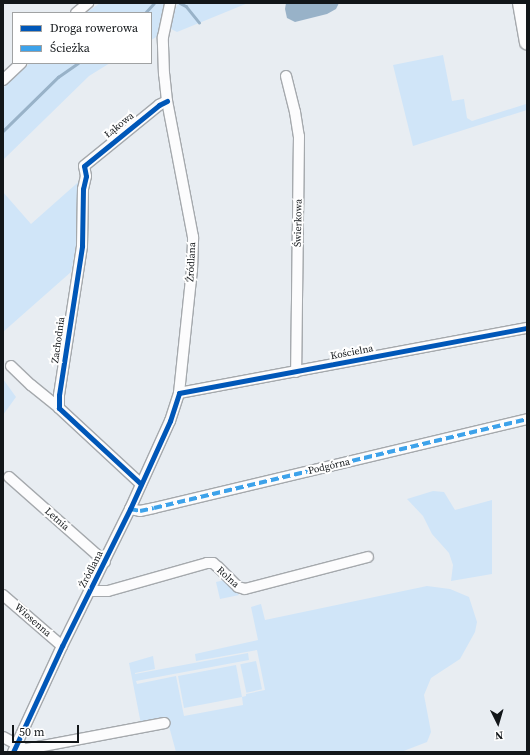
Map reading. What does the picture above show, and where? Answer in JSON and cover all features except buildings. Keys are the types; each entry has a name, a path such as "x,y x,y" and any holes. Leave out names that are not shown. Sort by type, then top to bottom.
{"main road":[{"path":"523,6 527,42"}],"street":[{"path":"77,12 88,3"},
{"name":"Źródlana","path":"21,749 62,646 130,509 170,421 179,393 192,270 193,237 167,101 162,48 165,20 170,3"},
{"path":"3,80 20,64"},
{"name":"Świerkowa","path":"286,76 299,136 296,372"},
{"name":"Łąkowa","path":"84,166 159,105 167,101"},
{"name":"Zachodnia","path":"60,408 60,395 82,246 83,189 86,176 84,166"},
{"name":"Kościelna","path":"179,393 527,328"},
{"path":"11,366 31,385 60,408 141,484"},
{"name":"Podgórna","path":"130,509 140,511 154,508 527,418"},
{"name":"Letnia","path":"9,477 105,562"},
{"name":"Rolna","path":"90,591 108,591 207,562 213,563 238,587 245,589 368,557"},
{"name":"Wiosenna","path":"3,595 62,646"},
{"path":"3,737 21,749 165,723"}],"shaded area":[{"path":"100,3 164,3 165,5 158,36 152,39 152,12 87,12"},
{"path":"178,3 248,3 177,32 171,29 172,17"},
{"path":"286,3 339,3 336,9 327,14 295,22 287,18 285,9"},
{"path":"443,55 452,101 464,99 467,118 472,121 526,104 527,110 413,146 393,65"},
{"path":"29,64 108,64 89,76 3,160 3,88"},
{"path":"84,177 79,231 71,272 3,332 3,192 31,224"},
{"path":"3,379 16,397 3,415"},
{"path":"433,491 444,492 455,510 492,500 492,574 451,581 453,565 449,553 432,534 423,516 407,499"},
{"path":"225,580 239,595 220,599 216,582"},
{"path":"427,586 450,589 469,597 477,622 475,632 460,659 431,678 424,695 431,732 427,742 401,752 176,752 167,719 141,724 129,663 153,656 155,669 135,674 248,653 249,660 136,681 137,684 176,676 184,716 243,705 242,697 246,696 246,694 265,690 257,650 196,661 195,654 258,640 251,607 261,604 265,620"},
{"path":"256,661 262,689 246,693 240,664"},
{"path":"236,665 242,697 184,708 178,676"}],"waterway":[{"path":"146,12 154,3"},
{"path":"180,3 186,6 199,22"},
{"path":"3,131 58,77 77,64"}],"marked path":[{"path":"130,509 140,511 154,508 527,419"}],"cycle path":[{"path":"141,484 59,408 59,395 82,246 83,189 86,176 84,166 159,105 167,101"},
{"path":"13,752 62,646 130,509 170,421 179,393 527,328"}]}
